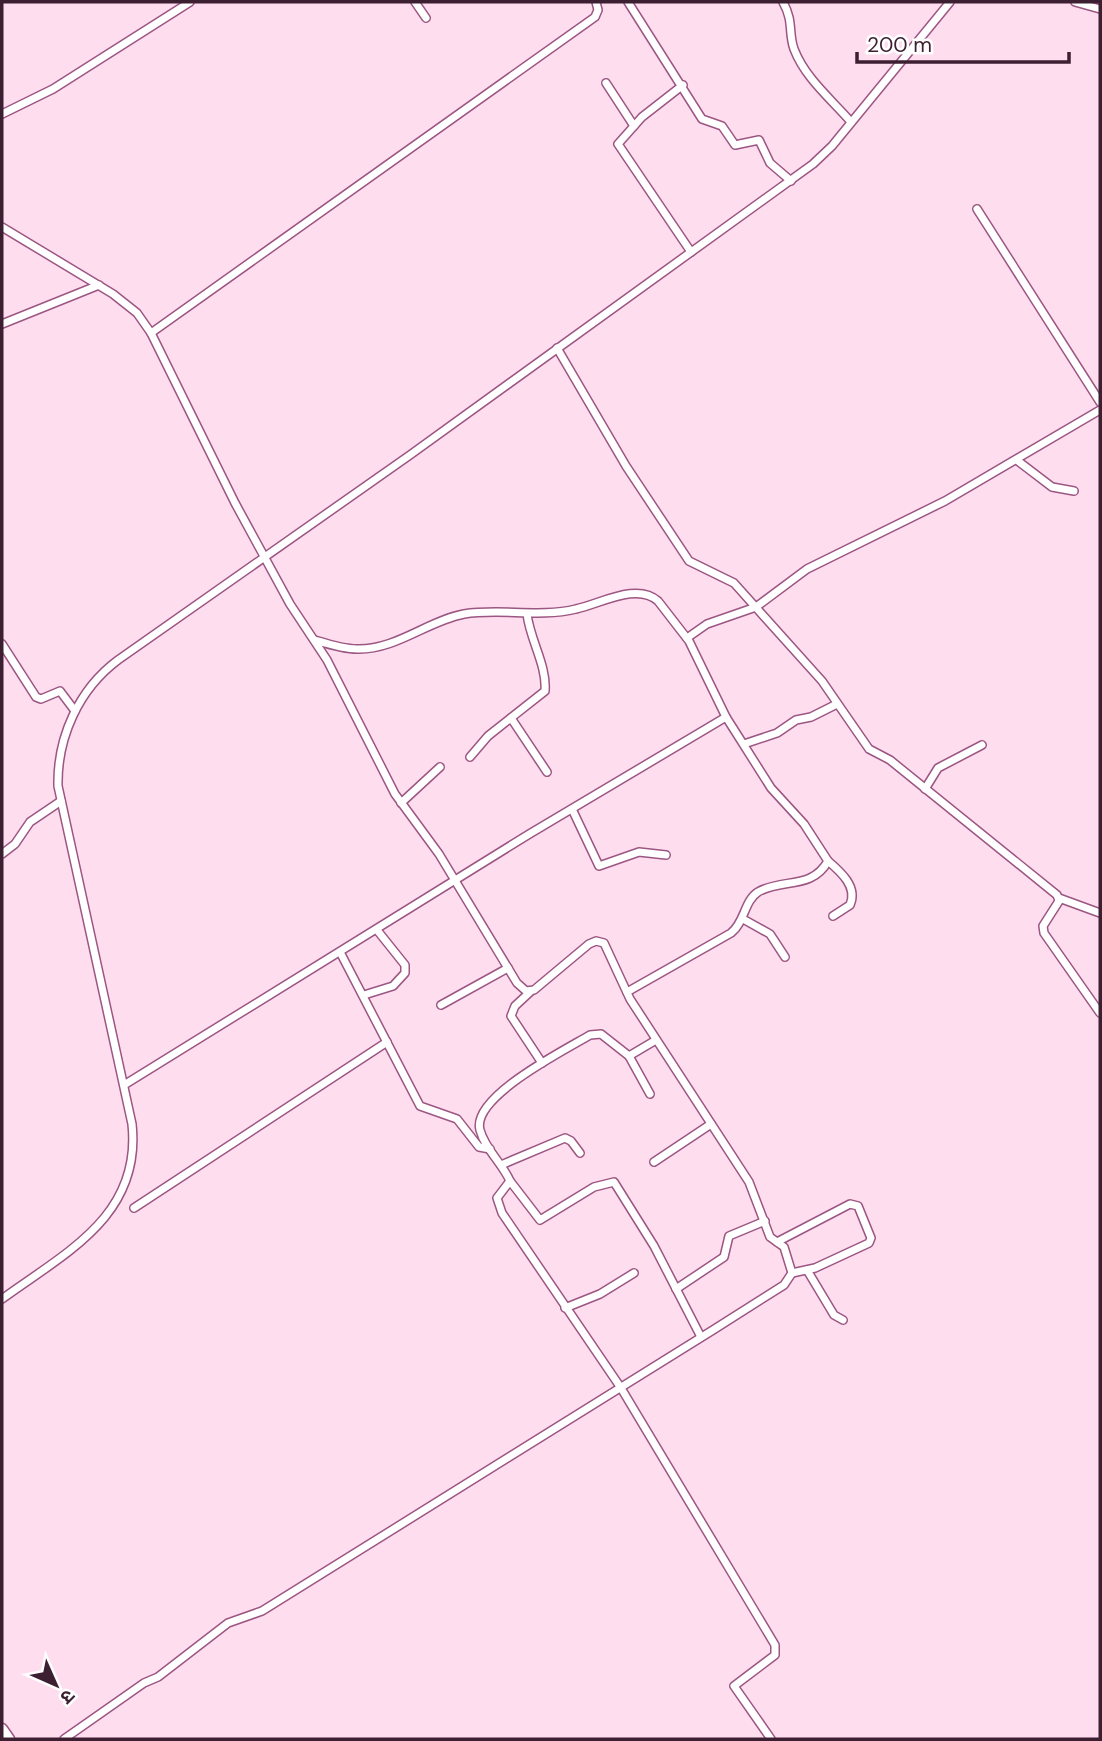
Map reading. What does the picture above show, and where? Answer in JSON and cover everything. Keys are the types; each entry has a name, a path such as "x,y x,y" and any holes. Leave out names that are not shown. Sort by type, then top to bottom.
{"street":[{"path":"2,114 54,89 190,2"},
{"path":"415,2 426,18"},
{"path":"151,333 595,17 598,10 596,2"},
{"path":"628,2 683,85 702,119 722,127 735,145 759,140 773,166 791,181"},
{"path":"783,2 792,23 793,47 810,81 824,89 851,122"},
{"path":"2,1299 69,1251 111,1212 132,1151 132,1124 61,801 58,775 60,758 75,711 85,693 106,669 558,350 791,181 826,152 950,2"},
{"path":"1075,2 1099,10"},
{"path":"606,83 634,126"},
{"path":"683,85 620,139 618,146 691,252"},
{"path":"977,209 1100,402"},
{"path":"2,227 99,285 137,313 151,333 265,558 315,640 401,803 455,880 522,989 530,992"},
{"path":"2,324 99,285"},
{"path":"558,350 690,561 699,569 728,579 755,607 822,681 836,705 869,749 890,760 1059,898 1100,913"},
{"path":"687,638 707,624 755,607 807,569 937,506 1018,461 1100,410"},
{"path":"1018,461 1049,485 1074,491"},
{"path":"315,640 356,649 368,648 391,643 464,614 527,614 575,610 645,593 658,600 687,638 726,717 776,795 804,824 828,862 846,878 852,892 850,905 833,916"},
{"path":"470,757 488,736 545,691 544,673 529,633 527,614"},
{"path":"2,644 36,697 41,699 60,691 75,711"},
{"path":"744,744 777,733 796,720 811,717 836,705"},
{"path":"124,1084 726,717"},
{"path":"512,718 547,772"},
{"path":"925,789 938,768 982,745"},
{"path":"401,803 440,767"},
{"path":"2,854 15,844 30,822 61,801"},
{"path":"572,809 599,866 639,852 666,855"},
{"path":"627,992 732,933 759,891 806,881 828,862"},
{"path":"1059,898 1042,929 1100,1013"},
{"path":"743,919 765,929 785,957"},
{"path":"364,995 393,986 405,973 402,961 377,930"},
{"path":"542,1063 511,1016 512,1010 589,944 599,941 606,946 627,992 656,1040 749,1182 770,1237 786,1251 792,1273"},
{"path":"340,953 420,1106 457,1119 479,1147 490,1149"},
{"path":"441,1005 508,968"},
{"path":"650,1094 629,1056 601,1034 594,1033 542,1063 484,1108 479,1128 510,1181 540,1220 594,1186 614,1182 654,1246 701,1337"},
{"path":"629,1056 656,1040"},
{"path":"134,1208 291,1101 387,1042"},
{"path":"654,1162 711,1124"},
{"path":"501,1165 565,1138 571,1141 580,1153"},
{"path":"510,1181 497,1198 498,1205 621,1388 775,1645 776,1653 772,1658 734,1686 771,1739"},
{"path":"64,1739 144,1683 158,1677 228,1623 262,1611 701,1337 784,1284 792,1273 807,1270 871,1241 858,1206 849,1204 776,1242"},
{"path":"676,1289 724,1258 729,1236 765,1221"},
{"path":"807,1270 830,1309 843,1320"},
{"path":"565,1308 600,1294 635,1273"},
{"path":"2,1729 8,1739"}]}
